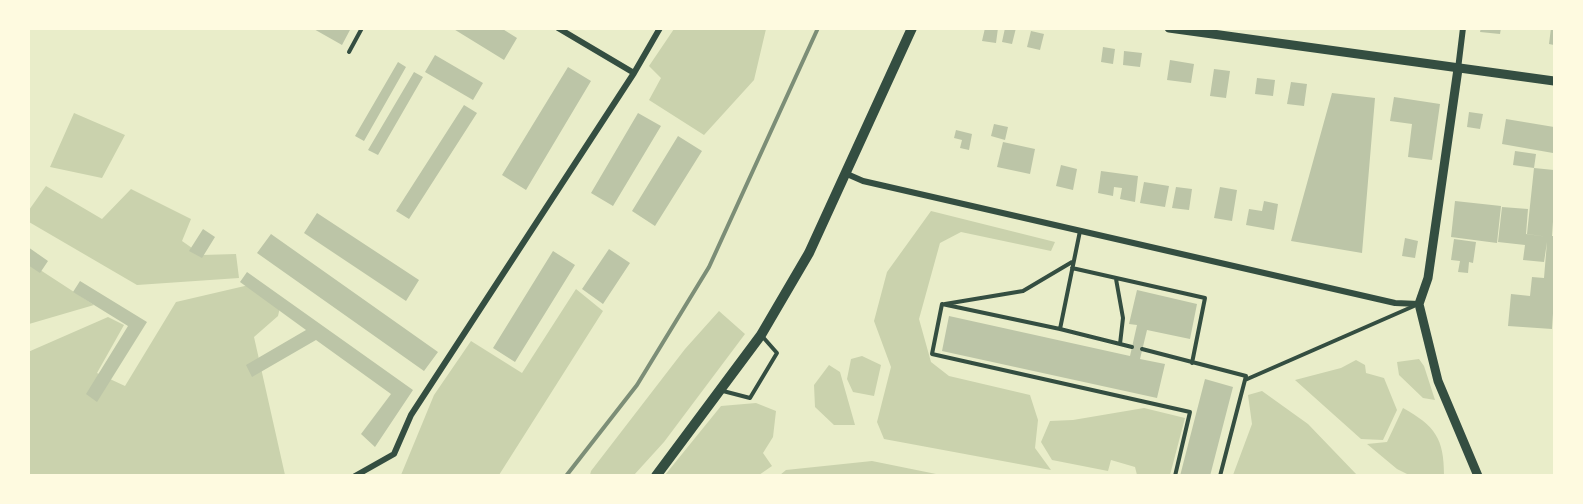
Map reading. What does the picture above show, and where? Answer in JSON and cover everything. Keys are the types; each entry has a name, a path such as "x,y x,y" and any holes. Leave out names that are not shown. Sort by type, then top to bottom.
{"main road":[{"path":"656,476 722,391 761,335 809,253 912,28"}],"street":[{"path":"558,28 634,73"},
{"path":"355,476 394,454 411,415 634,73 660,28"},
{"path":"1169,28 1554,81"},
{"path":"1463,28 1428,278 1419,304 1438,381 1478,476"},
{"path":"847,174 863,181 1395,303 1419,304"}],"lane":[{"path":"348,52 362,28"},
{"path":"1060,329 1080,231"},
{"path":"942,304 1023,291 1073,262"},
{"path":"1072,268 1205,298 1192,363"},
{"path":"1116,279 1123,318 1120,344"},
{"path":"942,304 1132,347"},
{"path":"942,304 932,354 1190,412 1174,476"},
{"path":"1245,380 1419,304"},
{"path":"722,391 750,398 777,353 761,335"},
{"path":"1142,349 1246,376 1220,476"}],"green space":[{"path":"674,29 766,29 754,80 704,135 649,100 661,78 649,66"},
{"path":"74,113 125,135 102,178 50,167"},
{"path":"46,186 102,219 131,189 191,219 182,241 202,255 236,254 239,278 137,285 29,222 29,210"},
{"path":"931,211 1055,242 1051,251 961,232 940,243 919,319 931,362 949,376 1030,395 1038,420 1035,448 1051,470 884,439 877,422 891,367 874,321 887,272"},
{"path":"28,262 94,305 29,324"},
{"path":"249,285 281,303 278,316 254,337 285,475 29,475 28,352 108,317 124,325 97,373 125,386 176,302"},
{"path":"576,289 603,311 499,475 401,475 434,395 471,341 522,373"},
{"path":"719,311 745,334 664,442 634,475 590,475 685,349"},
{"path":"862,356 881,365 874,396 853,392 847,379 851,359"},
{"path":"1419,359 1424,366 1435,400 1423,398 1399,375 1397,362"},
{"path":"1356,360 1365,365 1366,373 1384,378 1397,410 1383,440 1361,439 1295,380 1341,368"},
{"path":"829,365 840,372 855,425 834,425 815,407 814,385"},
{"path":"1262,391 1308,424 1357,475 1233,475 1252,424 1248,395"},
{"path":"756,403 776,411 773,437 763,453 772,466 759,475 665,475 721,406"},
{"path":"1144,408 1185,418 1170,475 1137,475 1135,467 1111,460 1108,471 1052,460 1041,442 1050,421 1073,420"},
{"path":"1403,408 1423,421 1436,434 1442,451 1444,475 1409,475 1397,469 1367,444 1387,442"},
{"path":"872,461 941,475 780,475 786,470"}],"building":[{"path":"312,28 351,28 342,45"},
{"path":"452,28 501,28 517,38 504,60"},
{"path":"985,28 998,28 996,43 982,41"},
{"path":"1005,28 1016,28 1012,44 1002,42"},
{"path":"1481,28 1501,28 1500,34 1480,32"},
{"path":"1551,28 1554,28 1554,45 1549,44"},
{"path":"1031,31 1044,34 1040,50 1027,47"},
{"path":"1103,47 1115,49 1113,64 1101,62"},
{"path":"1124,51 1142,53 1140,67 1123,65"},
{"path":"435,55 483,83 473,100 425,72"},
{"path":"1170,60 1194,64 1191,83 1167,80"},
{"path":"398,62 406,67 364,141 355,136"},
{"path":"568,67 591,81 526,190 502,175"},
{"path":"1214,69 1230,71 1226,98 1210,96"},
{"path":"414,72 423,77 378,155 368,150"},
{"path":"1257,78 1275,80 1273,96 1255,94"},
{"path":"1291,82 1307,84 1304,106 1287,104"},
{"path":"1332,93 1375,98 1362,253 1291,241"},
{"path":"1394,97 1440,104 1432,160 1408,157 1412,124 1390,121"},
{"path":"464,105 477,113 409,219 396,211"},
{"path":"1469,112 1483,114 1480,129 1467,127"},
{"path":"638,113 661,126 613,206 591,193"},
{"path":"1506,119 1554,127 1553,153 1502,144"},
{"path":"994,124 1008,127 1005,140 991,136"},
{"path":"956,130 972,134 969,150 960,148 962,140 954,138"},
{"path":"678,136 702,151 655,226 632,211"},
{"path":"1003,142 1035,149 1030,174 997,167"},
{"path":"1515,151 1536,154 1534,168 1513,165"},
{"path":"1061,165 1077,169 1073,190 1056,186"},
{"path":"1534,168 1554,170 1552,329 1508,326 1511,294 1530,296 1532,277 1544,278 1547,242 1544,262 1523,260 1525,245 1498,242 1502,207 1528,209 1526,234 1548,237 1527,234"},
{"path":"1101,171 1138,176 1135,202 1120,199 1122,188 1114,187 1113,196 1098,193"},
{"path":"1144,182 1169,186 1165,207 1140,203"},
{"path":"1176,187 1192,189 1189,210 1172,208"},
{"path":"1220,187 1237,190 1232,221 1214,218"},
{"path":"1264,201 1278,204 1274,230 1246,225 1249,209 1262,211"},
{"path":"1455,201 1501,206 1497,243 1451,237"},
{"path":"317,213 419,280 406,301 304,233"},
{"path":"203,229 215,237 202,258 189,251"},
{"path":"271,234 438,352 424,371 257,253"},
{"path":"1405,238 1418,241 1415,258 1402,256"},
{"path":"1454,239 1476,242 1473,263 1469,262 1468,273 1458,272 1460,261 1451,260"},
{"path":"28,247 48,261 40,273 28,265"},
{"path":"609,249 630,263 603,304 582,289"},
{"path":"553,251 575,265 515,362 493,348"},
{"path":"247,272 413,390 375,447 361,434 391,394 316,340 252,377 246,365 306,330 240,282"},
{"path":"80,281 147,322 97,402 86,394 128,326 73,292"},
{"path":"1137,290 1197,304 1190,339 1147,330 1140,359 1165,364 1157,398 942,351 949,316 1130,356 1137,325 1129,324"},
{"path":"1205,379 1233,387 1210,476 1180,476"}],"railway":[{"path":"566,476 637,385 709,267 818,28"}]}
